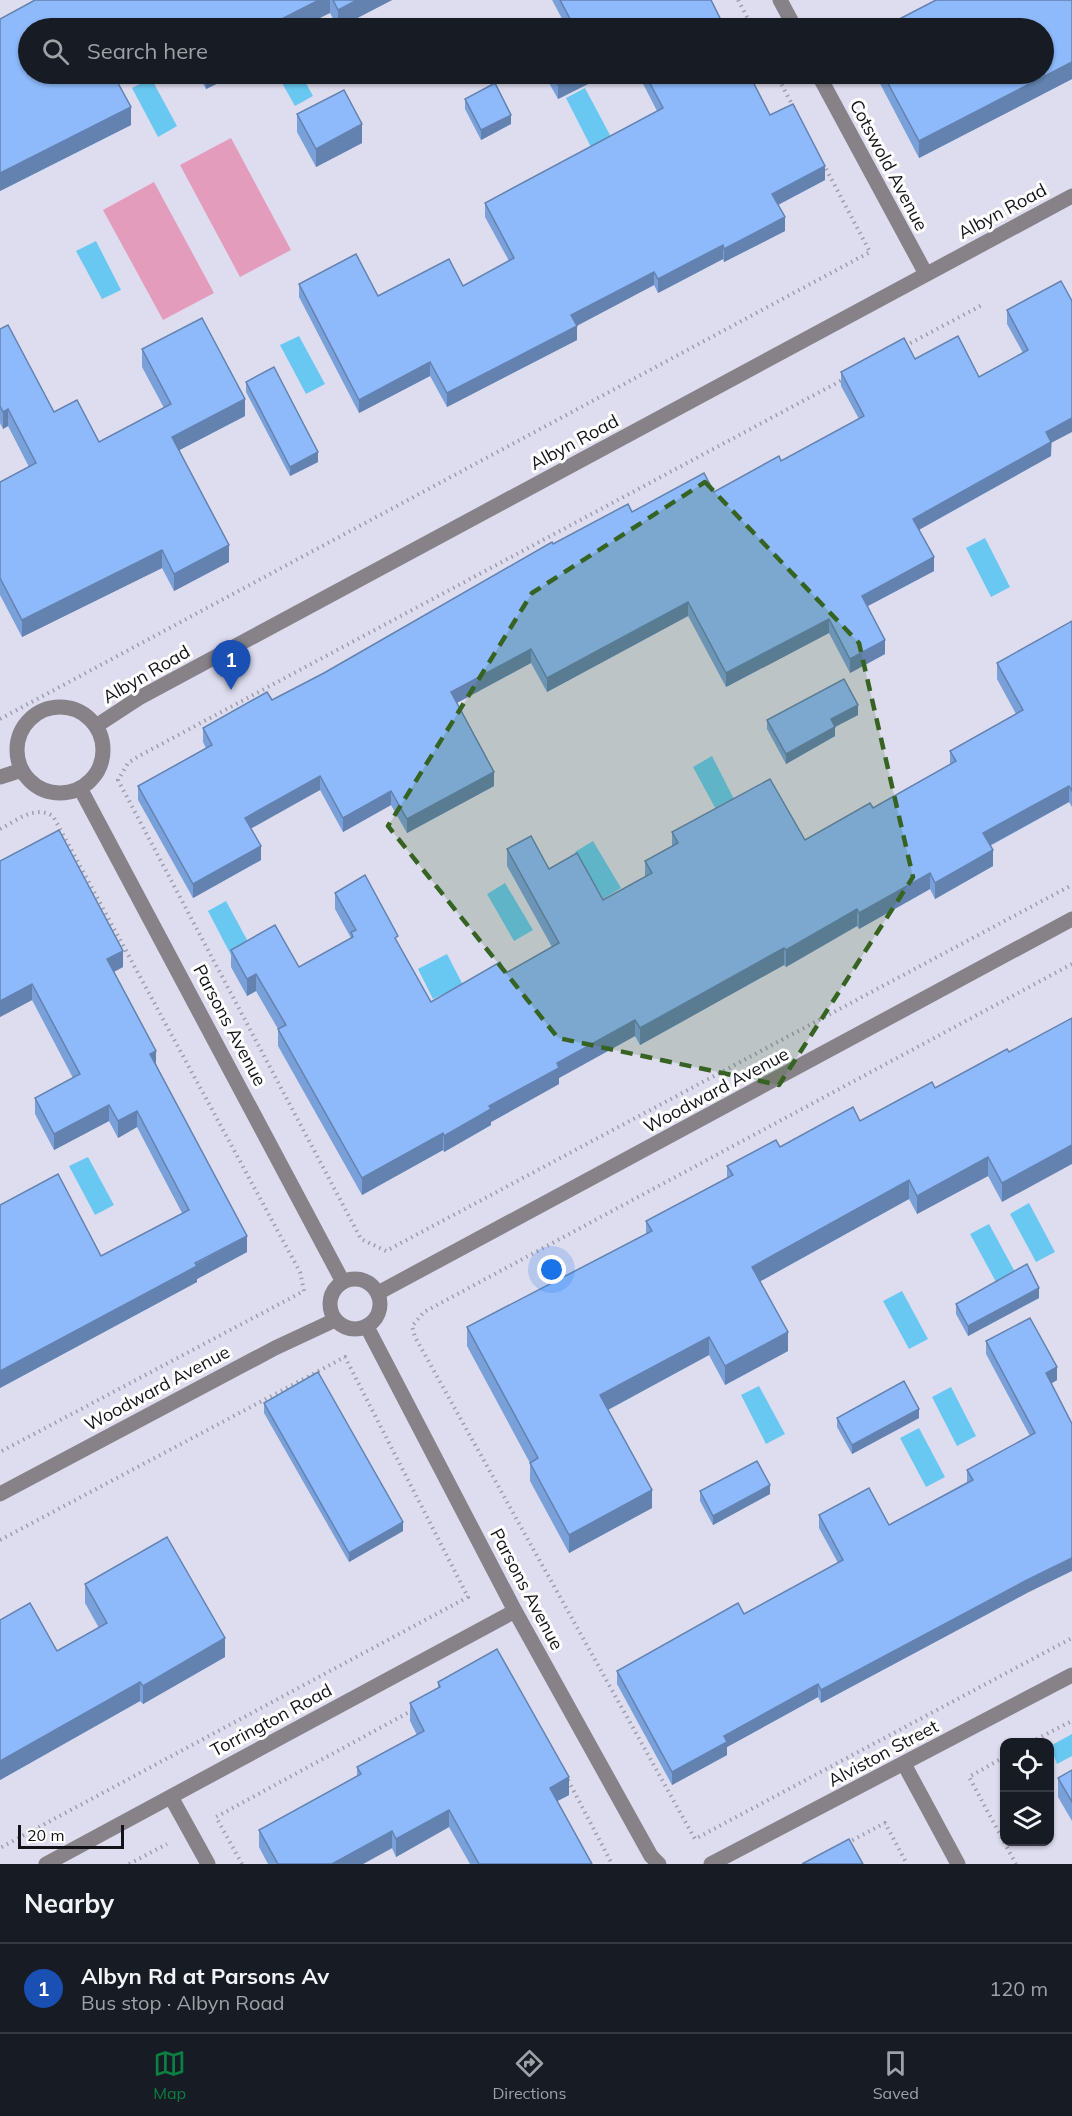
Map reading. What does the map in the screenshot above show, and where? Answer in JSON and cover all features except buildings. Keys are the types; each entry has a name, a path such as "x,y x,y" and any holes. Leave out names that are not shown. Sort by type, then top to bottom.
{"street":[{"path":"780,0 790,18"},
{"name":"Cotswold Avenue","path":"823,84 926,274"},
{"name":"Albyn Road","path":"96,726 139,698 1072,196"},
{"path":"59,706 74,708 86,715 96,726 103,748 102,760 97,771 80,788 54,792 35,784 22,770 17,756 18,741 23,728 38,713 59,706"},
{"path":"0,777 22,770"},
{"name":"Parsons Avenue","path":"80,788 343,1282"},
{"name":"Woodward Avenue","path":"378,1293 1072,919"},
{"path":"359,1279 374,1286 378,1293 381,1308 378,1316 367,1327 346,1328 335,1320 330,1303 336,1287 343,1282 359,1279"},
{"name":"Woodward Avenue","path":"0,1494 275,1348 335,1320"},
{"name":"Parsons Avenue","path":"367,1327 515,1611 651,1856 659,1864"},
{"name":"Torrington Road","path":"46,1864 515,1611"},
{"name":"Alviston Street","path":"711,1864 1072,1675"},
{"path":"904,1764 958,1864"},
{"path":"171,1797 208,1864"}],"path":[{"path":"738,0 748,18"},
{"path":"781,84 798,115"},
{"path":"0,719 870,252 820,157"},
{"path":"899,349 984,303"},
{"path":"847,377 139,756 128,763 118,780 361,1239 386,1251 1072,885"},
{"path":"0,830 32,812 43,811 53,816 300,1272 304,1291 0,1452"},
{"path":"1072,964 423,1313 412,1326 415,1337 695,1839 1072,1638"},
{"path":"0,1540 345,1358 468,1597 0,1848"},
{"path":"242,1864 216,1817 422,1705"},
{"path":"1040,1738 1072,1721"},
{"path":"1000,1760 969,1777 1016,1864"},
{"path":"564,1773 612,1864"},
{"path":"846,1844 885,1823 907,1864"},
{"path":"129,1864 167,1844"}],"highlighted area":[{"path":"705,482 859,643 913,877 779,1085 558,1038 388,826 532,593"}],"shaded area":[{"path":"231,138 291,250 240,277 180,165"},
{"path":"154,182 214,293 163,320 103,210"}],"water":[{"path":"140,84 154,84 177,126 158,137 132,88"},
{"path":"283,84 306,84 313,96 295,106"},
{"path":"585,88 611,137 591,147 566,98"},
{"path":"96,241 121,290 102,299 76,251"},
{"path":"299,336 325,384 306,394 280,345"},
{"path":"985,538 1010,587 991,597 966,548"},
{"path":"712,756 737,805 719,815 693,767"},
{"path":"593,841 621,888 603,899 575,852"},
{"path":"505,883 533,930 514,941 487,894"},
{"path":"226,901 252,949 233,959 208,911"},
{"path":"447,954 463,985 433,999 418,969"},
{"path":"88,1157 114,1205 95,1215 69,1166"},
{"path":"1029,1203 1055,1252 1036,1262 1010,1214"},
{"path":"989,1224 1015,1272 996,1282 970,1234"},
{"path":"902,1291 928,1339 909,1349 883,1301"},
{"path":"759,1386 785,1434 766,1444 741,1395"},
{"path":"951,1387 976,1436 957,1446 932,1397"},
{"path":"919,1428 945,1477 926,1487 900,1438"},
{"path":"1072,1734 1072,1756 1057,1764 1054,1756 1054,1744"}],"place":[{"name":"Albyn Rd at Parsons Av","path":"231,690"}]}
